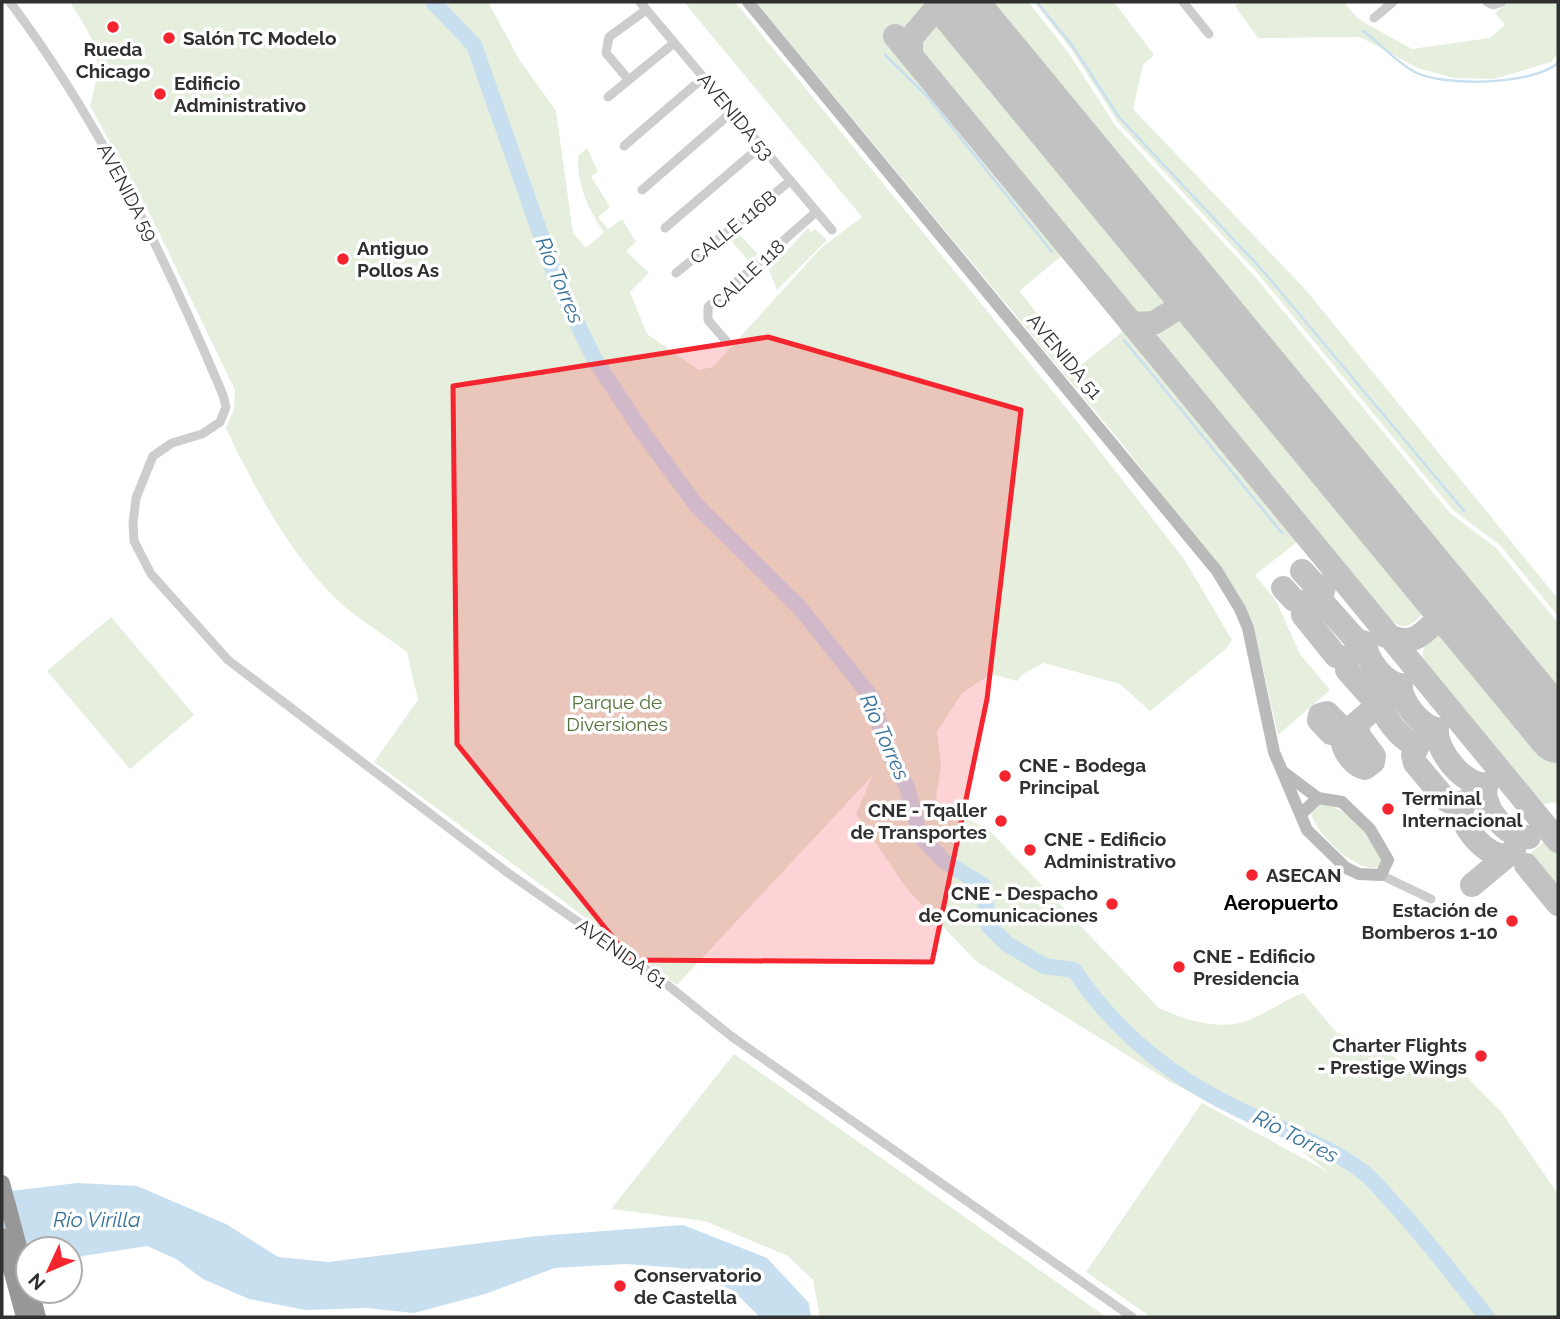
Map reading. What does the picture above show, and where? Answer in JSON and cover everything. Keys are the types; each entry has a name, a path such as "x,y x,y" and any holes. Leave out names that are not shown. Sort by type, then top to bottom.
{"highway":[{"path":"2,1182 16,1235"},
{"path":"2,1236 30,1313"}],"main road":[{"name":"AVENIDA 51","path":"748,2 1217,571 1240,609 1251,640 1274,752 1307,830 1334,859 1359,874 1381,875"},
{"path":"1281,771 1318,797 1342,803 1370,830 1388,860 1381,875"},
{"path":"1302,813 1318,797"}],"street":[{"name":"AVENIDA 59","path":"10,2 119,171 185,306 226,407 220,422 202,433 172,443 153,456 136,498 134,541 140,556"},
{"path":"1183,2 1209,34"},
{"path":"1374,18 1393,2"},
{"path":"1487,2 1501,3"},
{"path":"628,79 606,52 609,37 643,6"},
{"name":"AVENIDA 53","path":"643,6 832,230"},
{"path":"608,96 674,43"},
{"path":"624,146 703,78"},
{"path":"642,190 732,112"},
{"path":"665,228 761,146"},
{"name":"CALLE 116B","path":"676,274 790,181"},
{"name":"CALLE 118","path":"727,342 708,320 708,307 816,212"},
{"name":"AVENIDA 61","path":"140,556 151,574 228,660 508,873 660,979 731,1035 1132,1317"},
{"name":"AVENIDA 51","path":"1381,875 1431,899"}],"highlighted area":[{"path":"768,337 1021,410 987,699 932,962 631,960 457,744 453,386"}],"green space":[{"name":"Parque de Diversiones","path":"70,2 488,2 519,59 556,111 573,233 586,248 604,232 588,205 579,177 578,156 587,148 598,172 591,176 610,207 598,217 608,229 622,219 636,242 626,251 649,273 630,292 647,334 699,370 713,367 821,248 862,217 684,2 735,2 1067,409 1184,559 1232,640 1227,648 1150,711 1120,684 1044,663 1023,674 1017,681 991,674 962,693 937,732 941,766 936,798 939,805 988,829 1159,1008 1203,1023 1226,1025 1249,1020 1303,993 1337,1033 1386,1049 1408,1072 1464,1074 1502,1113 1558,1194 1558,1317 1151,1317 1086,1272 1202,1103 1328,1172 1280,1134 1172,1083 976,961 907,889 856,814 873,775 677,985 374,762 418,700 407,652 350,611 330,593 295,550 250,476 226,428 234,409 235,390 151,216 90,106 97,74 95,51 92,40"},
{"path":"756,2 929,2 905,36 899,27 887,37 1065,253 1019,291 1080,366 1126,329 1301,539 1255,575 1276,601 1300,654 1330,690 1278,735 1254,628 1233,588 1124,446"},
{"path":"982,2 1028,2 1068,52 1115,125 1256,278 1450,513 1496,548 1558,623 1558,704"},
{"path":"1034,2 1114,2 1154,55 1143,65 1133,109 1305,289 1558,599 1558,616 1500,545 1453,510 1259,275 1118,122 1071,49"},
{"path":"1241,2 1344,2 1358,19 1412,49 1490,38 1505,25 1495,13 1509,2 1558,2 1558,53 1551,62 1494,79 1454,78 1418,68 1360,37 1258,38 1235,6"},
{"path":"942,13 1170,290 1170,302 1149,317 1137,317 922,56 921,37"},
{"path":"808,228 811,232 815,229 827,240 777,290 769,270"},
{"path":"736,231 757,253 752,265 729,238"},
{"path":"1183,313 1190,316 1420,595 1423,612 1416,621 1403,626 1389,618 1386,620 1156,341 1162,326"},
{"path":"111,617 194,715 130,769 47,671"},
{"path":"1439,633 1457,640 1558,763 1558,802 1544,804 1537,797 1425,663 1422,655 1425,644"},
{"path":"1322,804 1342,811 1359,825 1378,853 1382,863 1379,867 1370,868 1349,859 1329,841 1314,822 1311,813 1316,805"},
{"path":"1546,840 1558,855 1558,894 1527,856"},
{"path":"734,1054 1106,1317 820,1317 813,1280 788,1256 705,1221 611,1209"}],"water":[{"name":"Río Virilla","path":"77,1183 137,1186 226,1224 278,1257 328,1262 538,1236 683,1225 767,1258 809,1303 811,1317 760,1317 732,1290 680,1268 626,1264 555,1268 485,1294 414,1313 366,1308 306,1310 249,1299 203,1279 176,1259 147,1246 84,1256 84,1235 14,1235 14,1257 2,1257 2,1192"}],"waterway":[{"name":"Río Torres","path":"433,2 474,45 558,284 595,360 643,433 697,506 800,608 872,698 886,747 907,787 920,836 945,862 983,885 989,926 1007,944 1044,966 1074,970 1125,1032 1187,1081 1234,1107 1332,1152 1362,1171 1417,1230 1487,1317"},
{"path":"1037,2 1074,48 1119,117 1264,272 1464,511"},
{"path":"1363,31 1408,68 1428,77 1446,80 1488,81 1529,76 1558,63"},
{"path":"885,55 927,96 1052,252"},
{"path":"1124,340 1282,533"}],"taxiway":[{"path":"911,55 911,38 937,7 952,6 964,13"},
{"path":"895,36 1558,841"},
{"path":"1132,324 1154,323 1187,302 1208,309"},
{"path":"1302,571 1315,585 1324,587 1321,598 1325,605 1357,641 1366,643 1366,649 1377,670 1389,681 1401,685 1404,698 1418,719 1437,729 1441,747 1453,766 1470,780 1487,784 1487,801 1497,819 1512,833 1529,837"},
{"path":"1283,588 1294,600 1305,603 1303,615 1336,656 1348,659 1347,670 1372,698 1382,701 1385,714 1398,732 1414,745 1419,744 1413,755 1415,763 1446,800 1454,804 1464,802"},
{"path":"1440,617 1444,605 1443,593"},
{"path":"1383,635 1402,640 1413,639 1444,618 1464,619"},
{"path":"1357,724 1359,736 1374,756 1373,762 1365,768 1348,755 1343,745 1343,735 1390,695"},
{"path":"1343,735 1331,733 1319,720 1320,715 1327,713 1342,728 1353,727"},
{"path":"1474,794 1462,806 1462,814 1470,831 1484,847 1500,855 1508,855"},
{"path":"1472,885 1514,850"},
{"path":"1526,865 1558,904"}],"runway":[{"path":"955,2 1558,733"}],"place":[{"name":"Rueda Chicago","path":"113,27"},
{"name":"Salón TC Modelo","path":"169,38"},
{"name":"Edificio Administrativo","path":"160,94"},
{"name":"Antiguo Pollos As","path":"343,259"},
{"name":"CNE - Bodega Principal","path":"1005,776"},
{"name":"Terminal Internacional","path":"1388,809"},
{"name":"CNE - Tqaller de Transportes","path":"1001,821"},
{"name":"CNE - Edificio Administrativo","path":"1030,850"},
{"name":"ASECAN","path":"1252,875"},
{"name":"CNE - Despacho de Comunicaciones","path":"1112,904"},
{"name":"Estación de Bomberos 1-10","path":"1512,921"},
{"name":"CNE - Edificio Presidencia","path":"1179,967"},
{"name":"Charter Flights - Prestige Wings","path":"1481,1056"},
{"name":"Conservatorio de Castella","path":"620,1286"}],"district":[{"name":"Aeropuerto","path":"1281,902"}]}
